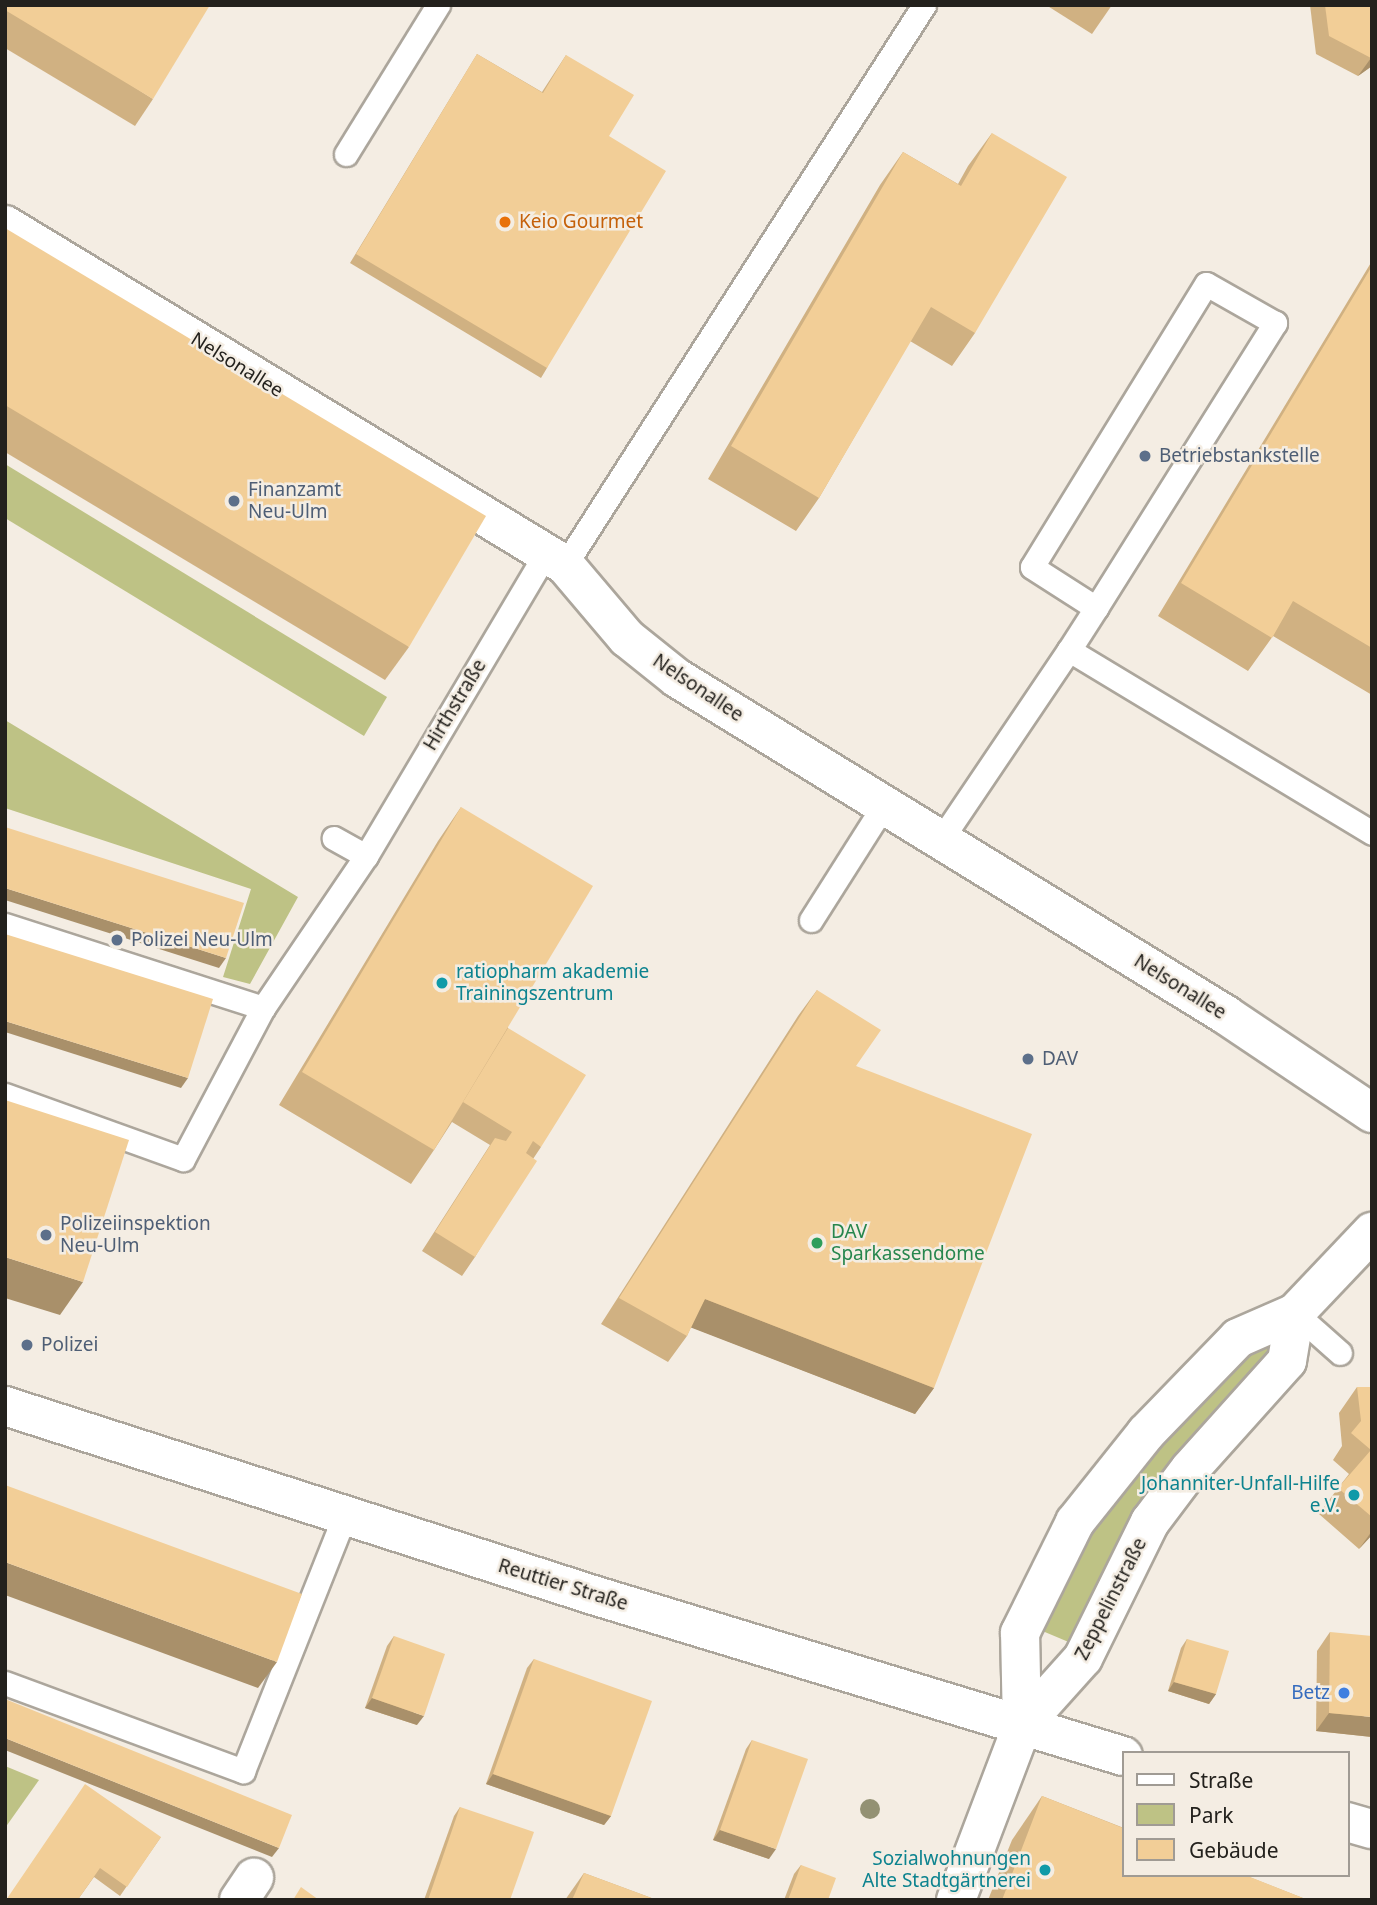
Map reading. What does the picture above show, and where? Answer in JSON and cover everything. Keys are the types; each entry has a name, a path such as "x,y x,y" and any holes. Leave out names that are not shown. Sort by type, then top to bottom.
{"street":[{"name":"Nelsonallee","path":"5,225 555,560 627,638 677,678 1226,1015 1372,1113"},
{"path":"956,1900 1022,1726 1020,1633 1075,1522 1146,1433 1238,1338 1295,1312 1372,1232"},
{"name":"Zeppelinstraße","path":"1022,1726 1083,1658 1150,1522 1190,1469 1287,1362 1295,1312"},
{"name":"Reuttier Straße","path":"5,1406 345,1516 1122,1756"},
{"path":"1349,1823 1372,1829"}],"lane":[{"path":"346,154 438,5"},
{"name":"Hirthstraße","path":"5,1095 183,1159 263,1008 366,856 555,560 924,5"},
{"path":"940,841 1069,650 1096,608 1275,323 1206,284 1032,567 1096,608"},
{"path":"1069,650 1372,833"},
{"path":"811,920 884,805"},
{"path":"334,838 366,856"},
{"path":"5,925 263,1008"},
{"path":"1295,1312 1340,1353"},
{"path":"5,1683 243,1771 345,1516"}],"green space":[{"path":"5,464 387,697 364,736 5,518"},
{"path":"5,720 298,897 250,984 223,977 251,889 5,808"},
{"path":"1264,1340 1274,1351 1078,1646 1033,1627 1084,1528 1161,1433"},
{"path":"5,1766 39,1780 5,1828"}],"building":[{"path":"5,5 210,5 153,99 5,10"},
{"path":"1325,5 1372,5 1371,58 1329,36"},
{"name":"Keio Gourmet","path":"477,54 543,93 566,55 634,95 609,136 666,171 547,368 356,254"},
{"path":"992,133 1067,177 975,333 931,307 819,498 731,446 903,152 961,186"},
{"name":"Finanzamt Neu-Ulm","path":"5,228 486,516 409,647 5,405"},
{"path":"1372,266 1372,648 1293,601 1272,638 1181,583"},
{"name":"ratiopharm akademie Trainingszentrum","path":"461,807 593,886 434,1150 302,1072"},
{"path":"5,827 244,903 226,958 5,888"},
{"path":"5,934 213,999 188,1078 5,1021"},
{"name":"DAV Sparkassendome","path":"817,990 881,1030 856,1066 1032,1134 934,1388 705,1299 687,1336 619,1298"},
{"path":"508,1028 586,1075 541,1147 533,1141 526,1153 537,1161 475,1257 435,1232 495,1138 506,1141 512,1132 463,1102"},
{"name":"Polizeiinspektion Neu-Ulm","path":"5,1100 129,1140 83,1282 5,1257"},
{"path":"1357,1387 1372,1387 1372,1517 1338,1488 1371,1450 1351,1433 1361,1421"},
{"path":"5,1485 302,1594 277,1662 5,1562"},
{"path":"1330,1632 1372,1636 1372,1717 1329,1713"},
{"path":"394,1636 445,1654 424,1716 372,1698"},
{"path":"1187,1639 1229,1651 1216,1694 1174,1682"},
{"path":"534,1659 652,1701 611,1816 493,1774"},
{"path":"5,1699 292,1815 279,1848 5,1738"},
{"path":"752,1740 808,1759 776,1849 720,1830"},
{"path":"85,1784 161,1837 127,1887 100,1868 79,1898 82,1900 6,1900"},
{"path":"1042,1796 1122,1828 1122,1877 1250,1877 1308,1900 1002,1900"},
{"path":"460,1807 534,1832 510,1900 428,1900"},
{"path":"801,1865 836,1878 828,1900 788,1900"},
{"path":"584,1873 657,1900 572,1900"},
{"path":"301,1887 319,1900 293,1900"}],"place":[{"name":"Keio Gourmet","path":"505,222"},
{"name":"Betriebstankstelle","path":"1145,456"},
{"name":"Finanzamt Neu-Ulm","path":"234,501"},
{"name":"Polizei Neu-Ulm","path":"117,940"},
{"name":"ratiopharm akademie Trainingszentrum","path":"442,983"},
{"name":"DAV","path":"1028,1059"},
{"name":"Polizeiinspektion Neu-Ulm","path":"46,1235"},
{"name":"DAV Sparkassendome","path":"817,1243"},
{"name":"Polizei","path":"27,1345"},
{"name":"Johanniter-Unfall-Hilfe e.V.","path":"1354,1495"},
{"name":"Betz","path":"1344,1693"},
{"name":"Sozialwohnungen Alte Stadtgärtnerei","path":"1045,1870"}]}
